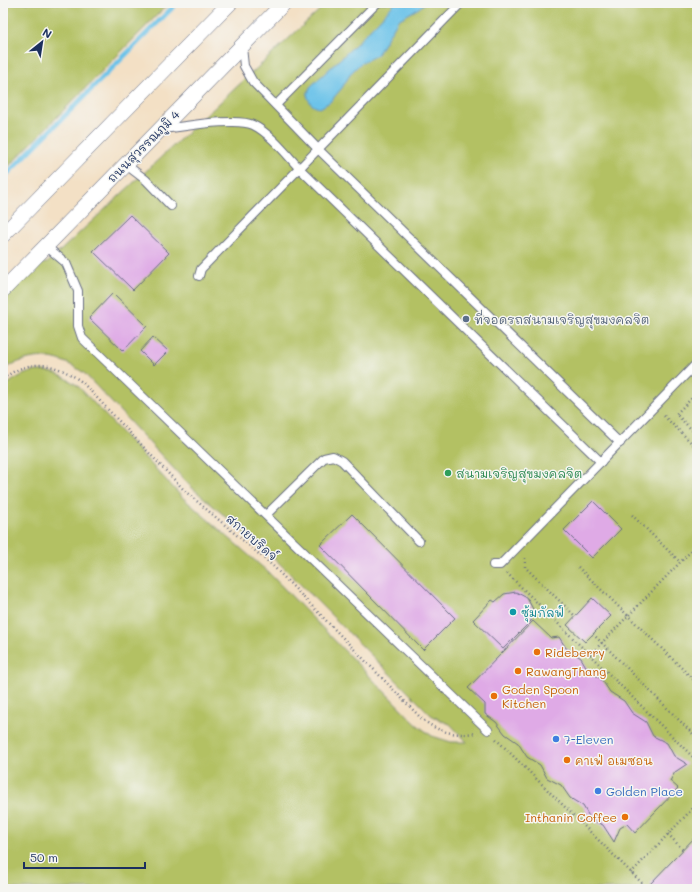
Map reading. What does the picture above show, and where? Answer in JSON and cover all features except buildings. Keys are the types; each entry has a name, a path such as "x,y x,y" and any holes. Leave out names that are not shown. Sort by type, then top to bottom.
{"street":[{"path":"3,235 230,3"},
{"name":"ถนนสุวรรณภูมิ 4","path":"3,290 284,3"}],"lane":[{"path":"276,105 377,3"},
{"path":"199,276 201,269 461,3"},
{"path":"242,47 244,66 253,82 318,149 620,443"},
{"path":"161,129 236,121 253,124 273,139 300,169 601,462"},
{"path":"125,164 146,180 171,206"},
{"path":"46,246 66,263 78,291 78,326 82,338 488,730"},
{"path":"496,565 620,443 697,363"},
{"path":"266,515 324,458 333,456 342,461 419,541"}],"path":[{"name":"สกายบริดจ์","path":"3,379 19,369 30,366 44,365 57,367 70,373 82,382 185,491 273,566 429,725 442,732 454,734 467,734 488,730"},
{"path":"697,393 676,414 697,435"},
{"path":"669,410 664,416 697,448"},
{"path":"632,515 680,562"},
{"path":"590,655 697,545"},
{"path":"525,557 525,567 575,616"},
{"path":"496,565 697,761"},
{"path":"578,567 697,683"},
{"path":"593,634 697,738"},
{"path":"488,730 648,889"},
{"path":"631,873 697,804"},
{"path":"668,834 683,850"}],"green space":[{"path":"3,3 169,3 3,172"},
{"name":"สนามเจริญสุขมงคลจิต","path":"327,3 697,3 697,889 3,889 3,388 13,380 31,372 49,372 68,379 78,386 182,497 268,572 416,724 432,736 451,742 467,742 450,724 431,715 277,561 190,486 84,373 63,362 44,358 25,360 3,369 3,295 33,264 47,263"}],"water":[{"path":"395,3 425,3 398,20 377,55 361,63 351,73 342,88 330,102 320,108 313,105 307,95 310,87 354,46"}],"waterway":[{"path":"3,178 177,3"}],"place":[{"name":"ที่จอดรถสนามเจริญสุขมงคลจิต","path":"466,319"},
{"name":"สนามเจริญสุขมงคลจิต","path":"448,473"},
{"name":"ซุ้มกัลฟ์","path":"513,612"},
{"name":"Rideberry","path":"537,652"},
{"name":"RawangThang","path":"518,671"},
{"name":"Goden Spoon Kitchen","path":"494,696"},
{"name":"7-Eleven","path":"556,739"},
{"name":"คาเฟ่ อเมซอน","path":"567,760"},
{"name":"Golden Place","path":"598,791"},
{"name":"Inthanin Coffee","path":"625,817"}]}
